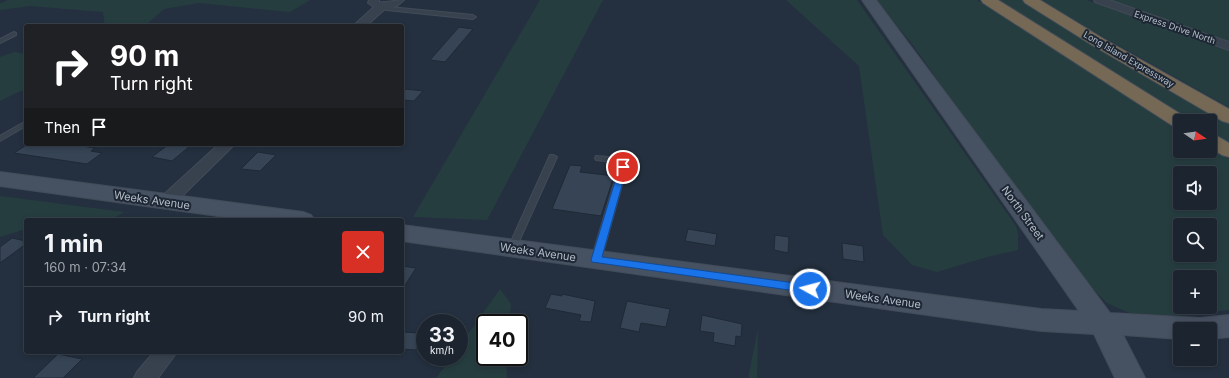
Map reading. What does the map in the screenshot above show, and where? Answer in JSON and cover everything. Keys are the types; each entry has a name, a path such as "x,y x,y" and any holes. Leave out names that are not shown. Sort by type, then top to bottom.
{"highway":[{"path":"988,0 1173,118"},
{"name":"Long Island Expressway","path":"1030,0 1098,42 1229,117"},
{"path":"1217,144 1229,151"}],"street":[{"path":"361,24 378,4 394,4 399,0"},
{"name":"North Street","path":"869,0 1103,324 1130,378"},
{"name":"Express Drive North","path":"1099,0 1229,46"},
{"path":"166,202 226,146"},
{"name":"Weeks Avenue","path":"0,179 282,218"},
{"name":"Weeks Avenue","path":"404,233 1041,320 1103,324"},
{"path":"1103,324 1200,329 1229,326"},
{"path":"145,378 165,354"}],"lane":[{"path":"378,4 473,17"},
{"path":"0,41 14,34"},
{"path":"0,139 24,124"},
{"path":"512,248 553,157"},
{"path":"596,260 623,167 617,160 599,158"}],"green space":[{"path":"7,0 310,0 290,12 199,3 164,9 147,24 105,24 103,12 30,6 0,10 0,3"},
{"path":"540,0 603,0 487,220 413,217"},
{"path":"786,0 857,0 1016,226 1018,234 1018,250 987,257 937,272 912,265 883,235 859,66"},
{"path":"876,0 977,0 1173,124 1173,158 1217,158 1217,151 1229,159 1229,310 1217,311 1217,270 1173,270 1173,314 1196,314 1180,316 1129,313 1107,303 1088,284 1031,212 912,44"},
{"path":"997,0 1022,0 1214,114 1178,114"},
{"path":"1042,0 1087,0 1229,51 1229,107 1089,29"},
{"path":"1106,0 1229,0 1229,42"},
{"path":"15,52 24,54 24,90 0,101 0,57"},
{"path":"1217,116 1229,123 1229,145 1217,138"},
{"path":"0,196 124,212 114,218 24,218 24,230 0,237"},
{"path":"500,289 511,304 510,314 482,314"},
{"path":"476,323 476,366 506,366 507,378 436,378 445,366 468,366 468,334"},
{"path":"758,329 757,378 749,378 749,373"}],"building":[{"path":"459,27 473,29 445,62 430,60"},
{"path":"406,89 423,91 414,101 404,100 404,91"},
{"path":"25,146 82,146 95,148 91,151 102,153 87,164 14,153"},
{"path":"166,146 190,146 172,161 152,157"},
{"path":"258,152 276,155 260,171 241,169"},
{"path":"570,165 582,166 580,172 614,176 601,216 552,209"},
{"path":"688,229 717,234 715,246 685,241"},
{"path":"775,235 789,237 788,253 774,250"},
{"path":"12,238 24,241 24,245 0,263 0,247"},
{"path":"842,243 863,246 864,262 843,259"},
{"path":"404,266 416,268 404,287"},
{"path":"551,294 562,296 562,294 595,301 591,322 579,321 581,315 545,308"},
{"path":"627,301 670,309 666,327 641,323 639,332 620,328"},
{"path":"702,315 742,324 741,337 736,336 735,346 713,342 714,333 700,331"},
{"path":"404,332 416,333 416,350 404,349"},
{"path":"58,354 82,359 63,378 33,378"}],"route":[{"path":"623,167 596,260 810,289"}]}
